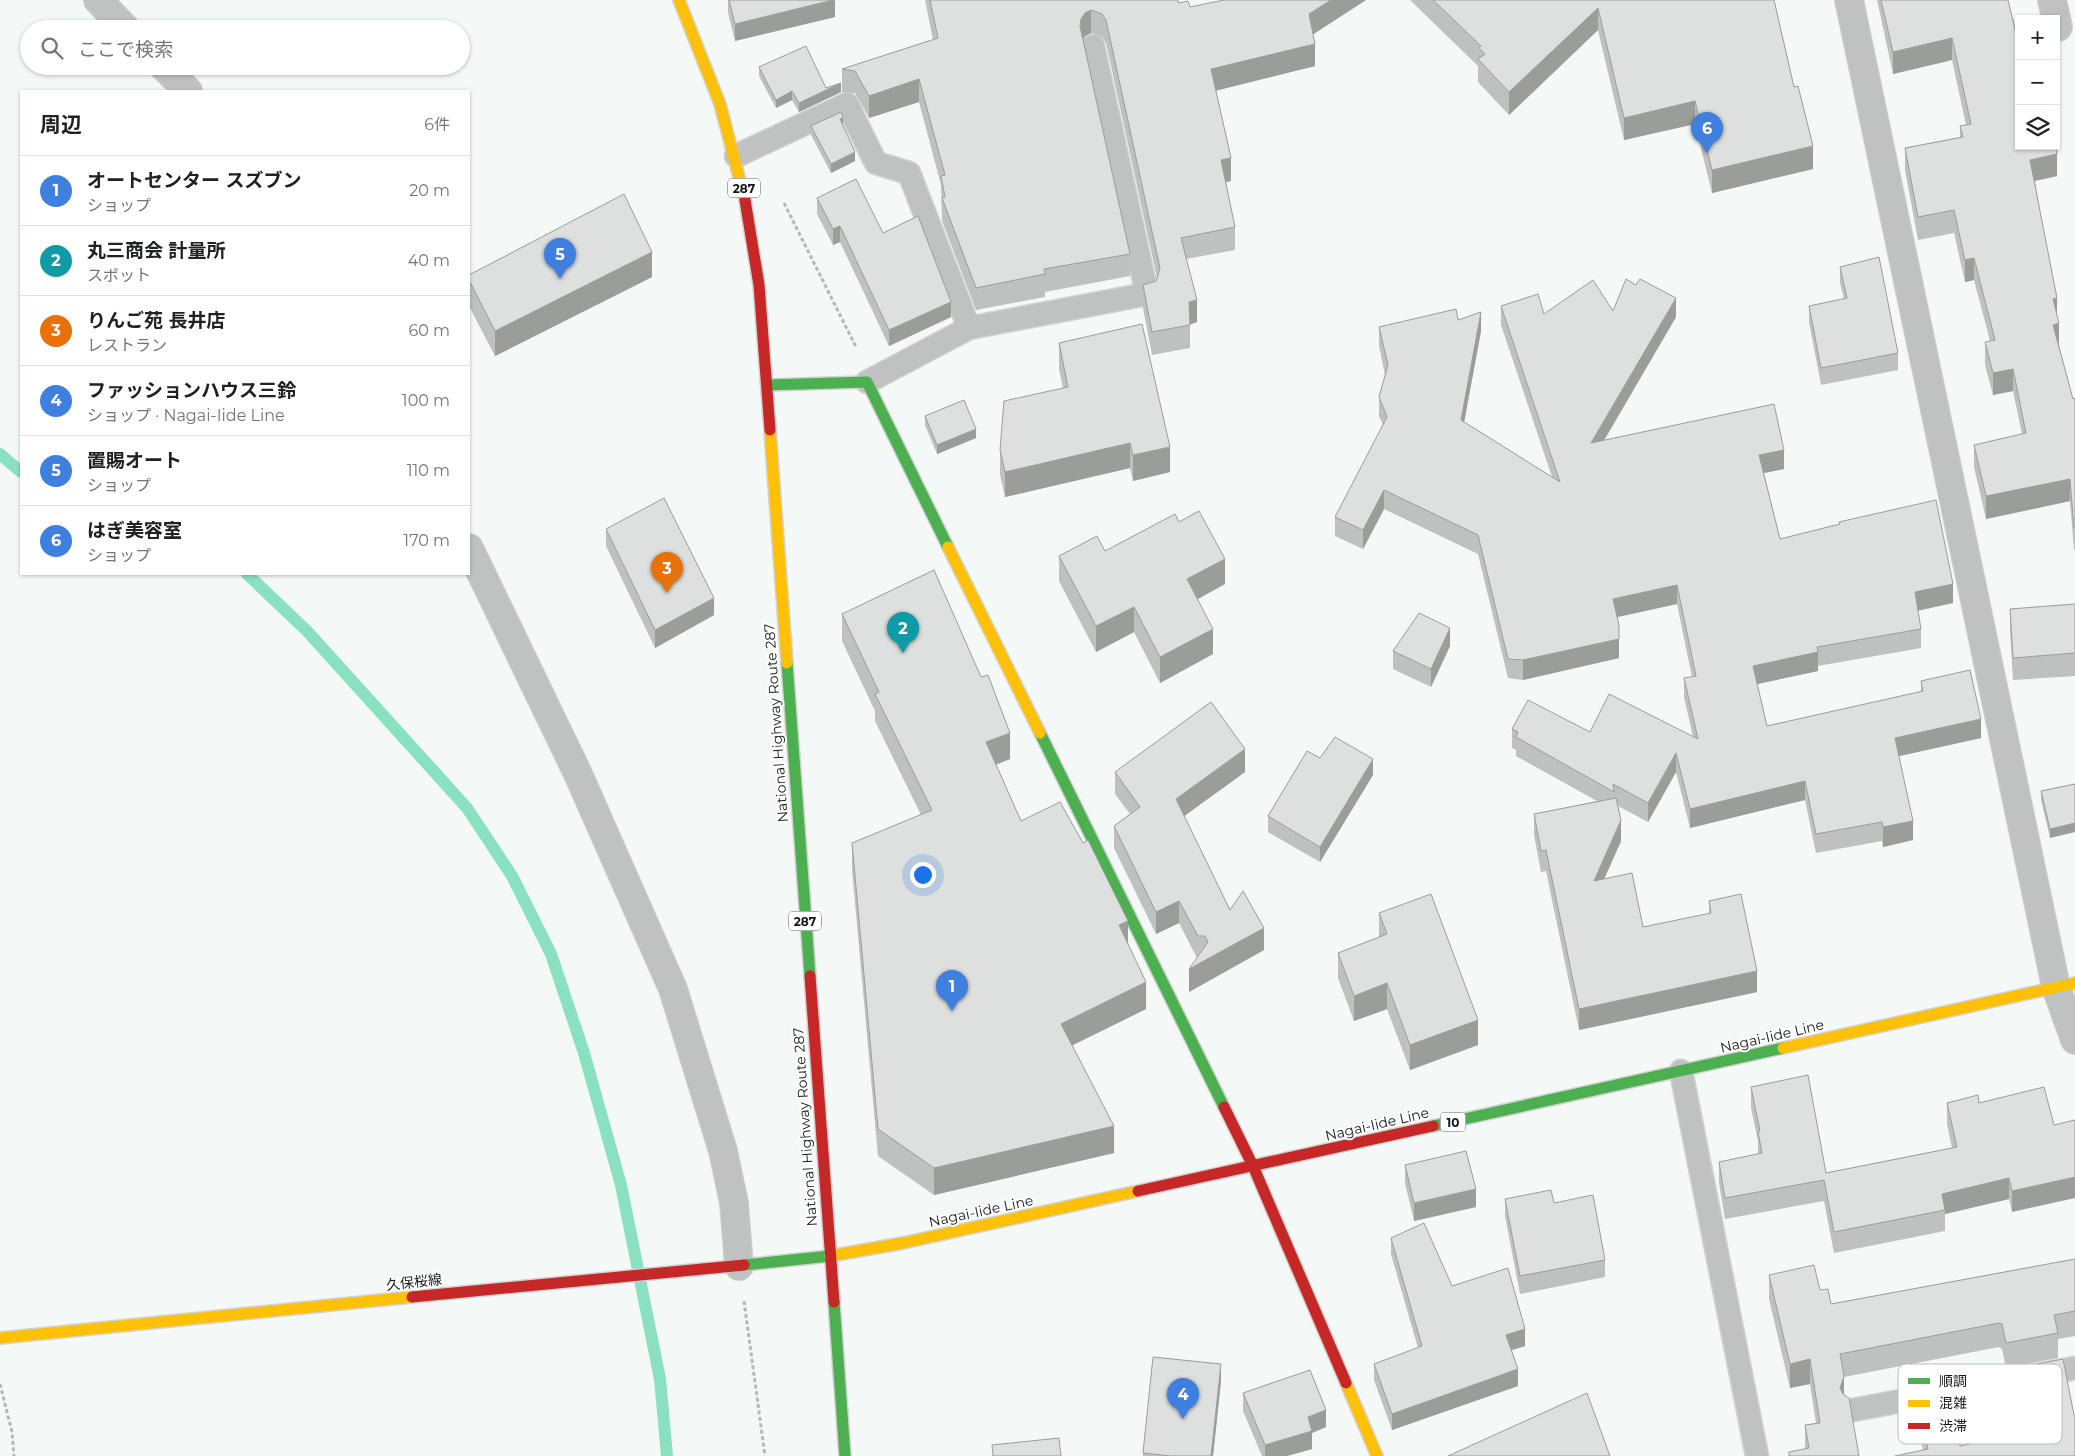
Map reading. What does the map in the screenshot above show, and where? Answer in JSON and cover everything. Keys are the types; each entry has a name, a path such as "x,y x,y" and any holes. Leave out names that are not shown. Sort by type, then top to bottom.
{"main road":[{"name":"National Highway Route 287","path":"679,0 692,26 715,88 736,156 752,228 760,285 845,1456"},
{"path":"767,385 867,382 1253,1166 1377,1456"},
{"name":"Nagai-Iide Line","path":"830,1256 903,1243 2066,985"},
{"name":"久保桜線","path":"0,1338 830,1256"}],"street":[{"path":"98,0 117,20"},
{"path":"1849,0 2066,985 2075,1040"},
{"path":"2052,0 2055,15"},
{"path":"172,75 187,90"},
{"path":"470,550 578,774 673,989 723,1152 734,1203 740,1266"}],"lane":[{"path":"867,382 969,328 1147,294 1093,46"},
{"path":"736,156 847,104 876,163 909,173 969,328"},
{"path":"1681,1071 1757,1456"},
{"path":"2062,1370 2075,1368"},
{"path":"1853,1410 1898,1401"}],"path":[{"path":"779,194 858,350"},
{"path":"740,1266 765,1456"},
{"path":"0,1384 12,1432 14,1456"}],"building":[{"path":"729,0 833,0 735,24"},
{"path":"930,0 1178,0 1178,3 1188,1 1190,7 1224,0 1331,0 1309,14 1315,44 1211,69 1231,158 1221,160 1235,227 1181,238 1197,300 1189,302 1190,325 1152,332 1143,285 1156,281 1160,268 1106,20 1102,14 1091,10 1085,13 1081,19 1080,26 1130,254 1044,269 1045,274 976,288 942,198 945,197 941,176 945,175 919,79 869,96 855,71 842,69 938,38"},
{"path":"1433,0 1774,0 1794,87 1798,86 1813,146 1712,170 1695,101 1624,118 1598,8 1509,92 1478,59 1485,54 1479,48 1481,46"},
{"path":"1881,0 2008,0 2015,29 2015,150 2056,150 2057,154 2030,160 2057,298 2053,299 2059,323 2053,325 2073,399 2075,398 2074,528 2070,479 1986,496 1974,445 2026,433 2013,369 1993,373 1985,342 1995,340 1974,258 1965,260 1954,210 1918,217 1905,148 1963,137 1960,126 1971,124 1952,38 1893,52"},
{"path":"806,46 826,88 841,83 799,103 792,91 776,100 759,67"},
{"path":"841,112 843,118 840,119 855,152 831,164 811,126"},
{"path":"856,179 883,233 918,216 951,302 889,330 840,226 833,229 817,198"},
{"path":"624,194 652,252 495,331 470,282 470,274"},
{"path":"1879,257 1898,353 1821,368 1809,306 1847,298 1840,267"},
{"path":"1626,279 1636,285 1640,279 1676,298 1591,443 1774,404 1784,450 1759,455 1780,539 1840,524 1839,522 1936,500 1953,584 1915,592 1921,629 1817,647 1818,652 1753,666 1767,726 1923,691 1921,681 1970,670 1981,719 1895,738 1913,821 1883,827 1882,822 1816,834 1805,781 1690,809 1676,753 1648,803 1613,784 1614,792 1516,737 1518,732 1512,729 1528,700 1590,732 1609,694 1698,739 1684,678 1696,676 1677,585 1613,599 1619,625 1619,639 1523,660 1508,659 1478,535 1384,490 1363,530 1335,517 1387,417 1379,397 1388,365 1379,327 1456,309 1458,320 1481,312 1461,420 1560,482 1501,306 1538,294 1544,314 1593,280 1613,311"},
{"path":"1142,324 1170,447 1133,455 1130,443 1005,472 1000,450 1004,401 1068,387 1059,343"},
{"path":"964,400 976,429 937,445 925,416"},
{"path":"664,498 714,598 655,630 606,529"},
{"path":"1199,511 1225,559 1187,579 1213,629 1160,657 1134,607 1096,626 1059,556 1097,536 1105,551 1175,514 1179,522"},
{"path":"934,570 981,677 988,675 1010,733 986,742 1021,821 1060,802 1083,843 1088,840 1128,921 1119,925 1146,982 1061,1024 1114,1126 934,1168 878,1129 852,843 932,810 875,694 879,692 842,614"},
{"path":"2075,604 2075,653 2013,658 2010,609"},
{"path":"1419,613 1450,628 1431,669 1393,651"},
{"path":"1211,702 1245,749 1176,799 1230,910 1243,891 1264,928 1189,969 1208,942 1205,936 1198,936 1179,901 1156,912 1114,826 1140,807 1115,772"},
{"path":"1335,737 1373,759 1320,847 1268,816 1307,751 1320,758"},
{"path":"2075,784 2075,823 2050,829 2041,791"},
{"path":"1616,798 1621,820 1594,881 1632,873 1643,927 1711,913 1709,901 1741,894 1757,971 1579,1009 1546,850 1541,851 1534,814"},
{"path":"1431,894 1478,1020 1410,1045 1387,983 1354,996 1338,953 1387,934 1379,913"},
{"path":"1808,1075 1826,1173 1957,1147 1947,1103 1978,1095 1979,1103 2044,1087 2054,1125 2075,1120 2075,1177 2012,1191 2009,1178 1942,1194 1945,1210 1834,1232 1824,1180 1725,1198 1719,1162 1762,1153 1758,1132 1760,1131 1751,1087"},
{"path":"1466,1151 1476,1189 1414,1203 1405,1165"},
{"path":"1551,1190 1554,1203 1593,1195 1605,1260 1520,1276 1505,1199"},
{"path":"1424,1223 1452,1286 1508,1268 1525,1329 1506,1335 1518,1369 1392,1414 1374,1364 1422,1346 1391,1238"},
{"path":"2075,1259 2075,1311 2054,1315 2058,1333 2006,1343 2002,1324 1999,1323 1840,1354 1844,1376 1840,1388 1843,1394 1849,1398 1859,1456 1789,1456 1789,1452 1809,1448 1805,1425 1820,1423 1810,1359 1790,1364 1769,1275 1814,1265 1820,1290 1828,1289 1831,1304"},
{"path":"1153,1357 1221,1364 1211,1456 1171,1456 1143,1453"},
{"path":"2063,1359 2075,1415 2075,1456 1895,1456 1928,1449 1927,1444 1960,1444 1960,1446 1970,1444 2062,1444 2062,1364 2037,1364"},
{"path":"1310,1370 1326,1410 1308,1417 1312,1431 1265,1445 1243,1393"},
{"path":"1587,1393 1610,1456 1448,1456"},
{"path":"1059,1438 1061,1456 993,1456 992,1445"}],"waterway":[{"path":"0,454 20,471"},
{"path":"248,575 307,631 467,808 512,876 551,954 584,1053 621,1185 660,1379 667,1456"}],"traffic: fast":[{"path":"767,385 867,382 948,547"},
{"path":"787,663 810,976"},
{"path":"1040,733 1224,1107"},
{"path":"1433,1126 1783,1048"},
{"path":"744,1265 830,1256"},
{"path":"834,1302 845,1456"}],"traffic: slow":[{"path":"679,0 720,104 745,200"},
{"path":"770,430 787,663"},
{"path":"948,547 1040,733"},
{"path":"1783,1048 2075,983"},
{"path":"830,1256 903,1243 1138,1191"},
{"path":"0,1338 412,1297"},
{"path":"1346,1383 1377,1456"}],"traffic: jam":[{"path":"745,200 759,285 770,430"},
{"path":"810,976 834,1302"},
{"path":"1224,1107 1253,1166 1346,1383"},
{"path":"1138,1191 1433,1126"},
{"path":"412,1297 744,1265"}],"place":[{"name":"はぎ美容室","path":"1707,153"},
{"name":"置賜オート","path":"560,279"},
{"name":"りんご苑 長井店","path":"667,593"},
{"name":"丸三商会 計量所","path":"903,653"},
{"name":"オートセンター スズブン","path":"952,1011"},
{"name":"ファッションハウス三鈴","path":"1183,1419"}]}
